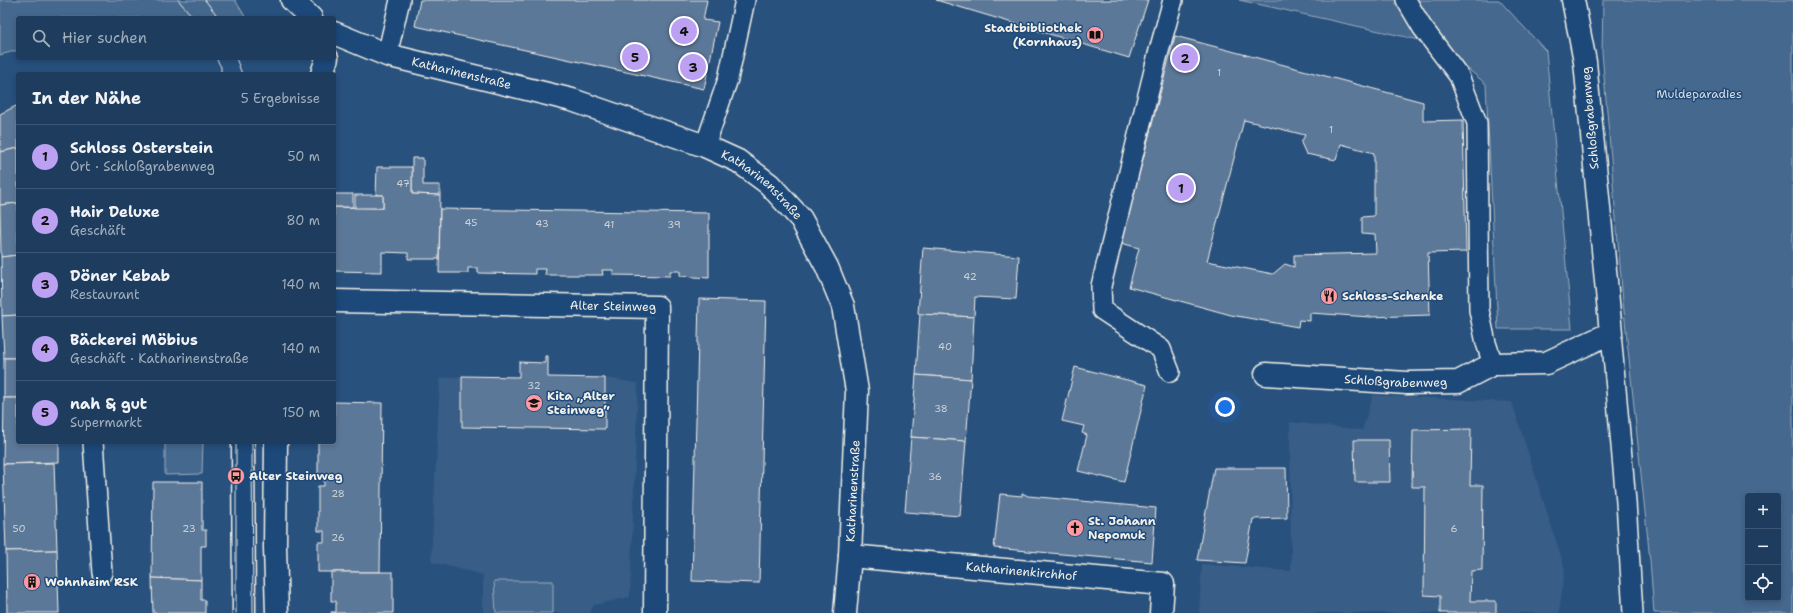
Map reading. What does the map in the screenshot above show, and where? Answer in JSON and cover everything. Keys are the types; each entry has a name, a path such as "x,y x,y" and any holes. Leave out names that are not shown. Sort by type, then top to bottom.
{"street":[{"path":"292,0 309,16"},
{"name":"Schloßgrabenweg","path":"1266,374 1407,383 1458,382 1493,364 1546,363 1611,333 1585,62 1573,0"},
{"name":"Katharinenstraße","path":"336,36 387,56 572,100 705,146 738,161 769,184 801,219 828,267 843,306 857,391 846,613"},
{"path":"323,72 326,60"},
{"name":"Alter Steinweg","path":"336,301 657,307 655,613"},
{"path":"244,444 244,613"},
{"path":"276,444 275,547 277,613"},
{"name":"Katharinenkirchhof","path":"850,556 1163,584 1162,613"}],"lane":[{"path":"387,56 400,0"},
{"path":"705,146 728,79 745,0"},
{"path":"1170,372 1161,349 1102,310 1100,286 1173,0"},
{"path":"1406,0 1422,27 1458,76 1477,123 1479,310 1486,343 1493,364"},
{"name":"Schloßgrabenweg","path":"1611,333 1626,502 1633,613"},
{"path":"93,444 102,573"}],"shaded area":[{"path":"462,376 605,378 638,383 630,597 594,605 590,613 483,613 483,575 431,562 440,378"},
{"path":"1373,395 1512,402 1565,569 1559,613 1199,613 1202,564 1291,571 1290,422 1362,430"}],"green space":[{"path":"0,0 235,0 245,16 16,16 16,51 0,55"},
{"path":"1239,0 1499,0 1546,51 1572,329 1498,329 1486,84 1438,44"},
{"name":"Muldeparadies","path":"1603,0 1793,0 1793,613 1654,613 1650,560 1623,301 1602,52"},
{"path":"165,444 203,444 202,474 165,475"},
{"path":"494,581 553,581 553,613 496,613"}],"building":[{"path":"420,0 707,0 703,20 718,22 704,89 415,26"},
{"name":"Stadtbibliothek (Kornhaus)","path":"936,0 1148,0 1129,58"},
{"path":"1175,36 1423,102 1423,121 1463,120 1466,252 1428,253 1430,315 1370,317 1310,313 1310,321 1299,320 1298,327 1231,315 1129,287 1139,248 1121,243","holes":["1244,120 1305,135 1301,143 1306,154 1336,160 1341,144 1374,153 1374,216 1362,217 1362,233 1375,234 1376,253 1294,255 1294,267 1285,264 1273,274 1207,261"]},
{"path":"16,106 16,148 0,152 0,114"},
{"path":"16,148 16,203 0,205 0,152"},
{"path":"412,158 423,158 423,185 440,185 440,195 412,194"},
{"path":"377,167 412,167 412,194 440,195 439,259 408,259 408,253 382,252 382,272 336,271 336,207 383,208 383,195 376,195"},
{"path":"336,194 353,194 353,207 336,207"},
{"path":"355,195 383,195 383,208 355,208"},
{"path":"16,203 16,255 1,257 0,205"},
{"path":"440,209 709,213 709,278 680,276 680,271 670,271 670,276 613,275 613,270 602,270 603,275 545,275 546,269 535,269 535,274 478,273 478,268 468,268 468,273 439,273"},
{"path":"923,248 1019,256 1016,299 975,297 974,317 918,313"},
{"path":"16,255 16,315 2,316 1,257"},
{"path":"699,299 766,301 759,583 692,581"},
{"path":"920,314 974,317 971,379 916,375"},
{"path":"16,315 16,358 4,358 2,316"},
{"name":"Kita „Alter Steinweg“","path":"545,356 548,356 548,377 605,378 605,429 462,427 462,376 519,377 519,362 545,363"},
{"path":"4,358 16,358 16,398 4,398"},
{"path":"1075,367 1147,385 1124,482 1078,471 1087,435 1082,433 1084,426 1062,421"},
{"path":"916,375 971,379 966,441 911,437"},
{"path":"4,398 16,398 16,444 59,444 59,462 3,464"},
{"path":"336,402 382,403 380,572 318,572 318,542 324,542 324,531 318,531 318,486 324,486 324,476 318,476 318,444 336,444"},
{"path":"1471,429 1470,485 1483,485 1482,570 1471,571 1470,601 1496,601 1496,613 1440,613 1440,596 1424,595 1425,487 1412,487 1413,430"},
{"path":"911,437 966,441 960,516 905,512"},
{"path":"1354,440 1389,440 1390,482 1355,482"},
{"path":"54,463 57,550 6,551 3,464"},
{"path":"1214,468 1286,468 1287,518 1253,519 1245,563 1197,560"},
{"path":"153,482 202,482 202,530 206,530 206,546 201,546 201,580 152,578"},
{"name":"St. Johann Nepomuk","path":"1022,493 1028,496 1156,508 1152,562 994,548 1000,494 1022,496"},
{"name":"Wohnheim RSK","path":"57,550 59,613 7,613 6,551"},
{"path":"331,572 393,572 393,613 331,613 336,612 336,601 331,601"},
{"path":"152,578 201,580 201,600 205,600 205,613 153,613"}],"tram line":[{"path":"178,0 192,16"},
{"path":"205,0 217,16"},
{"path":"217,60 221,67 221,72"},
{"path":"237,60 241,72"},
{"path":"236,444 236,613"},
{"path":"252,444 253,613"}],"place":[{"name":"Bäckerei Möbius","path":"684,31"},
{"name":"Stadtbibliothek (Kornhaus)","path":"1095,35"},
{"name":"nah & gut","path":"635,57"},
{"name":"Hair Deluxe","path":"1185,58"},
{"name":"Döner Kebab","path":"693,67"},
{"name":"Schloss Osterstein","path":"1181,188"},
{"name":"Schloss-Schenke","path":"1329,296"},
{"name":"Kita „Alter Steinweg“","path":"534,403"},
{"name":"Alter Steinweg","path":"236,476"},
{"name":"St. Johann Nepomuk","path":"1075,528"},
{"name":"Wohnheim RSK","path":"32,582"}]}
